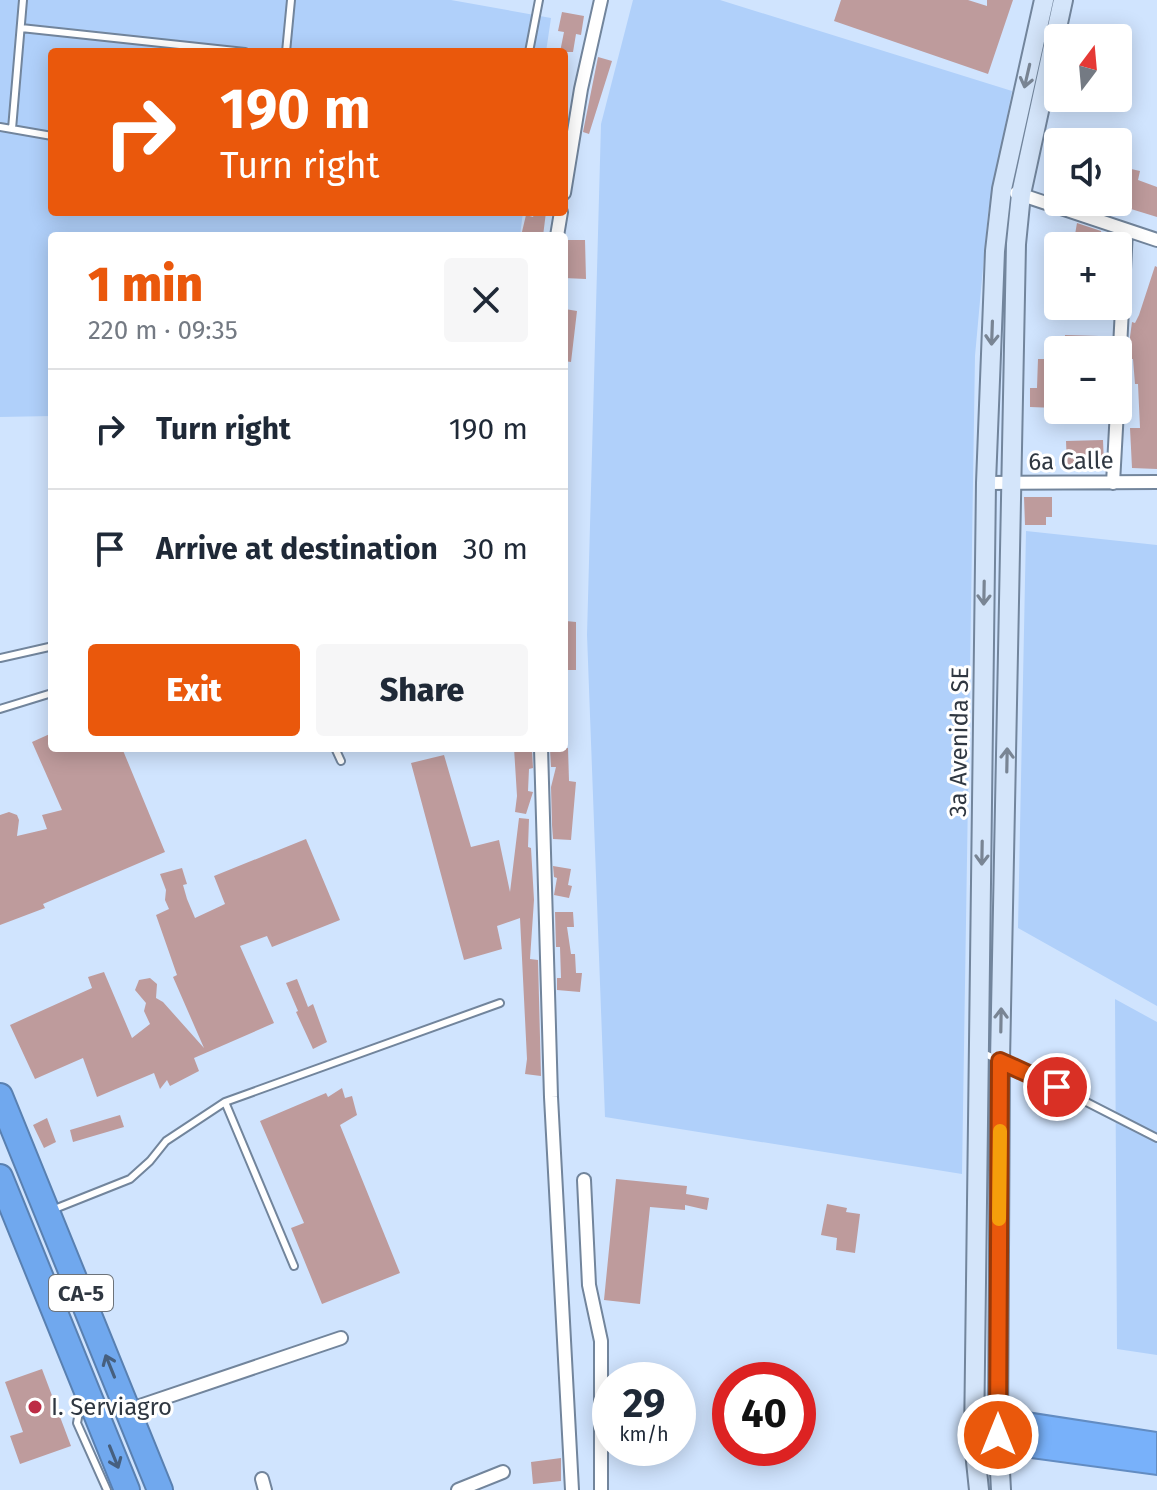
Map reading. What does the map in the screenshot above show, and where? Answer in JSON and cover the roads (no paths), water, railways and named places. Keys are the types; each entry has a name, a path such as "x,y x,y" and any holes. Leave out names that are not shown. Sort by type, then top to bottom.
{"highway":[{"name":"CA-5","path":"0,1096 160,1490"},
{"name":"CA-5","path":"0,1177 127,1490"},
{"path":"19,1224 48,1211"}],"street":[{"path":"568,169 581,89 601,0"},
{"name":"3a Avenida SE","path":"979,1490 974,1442 986,483 995,251 1002,189 1044,0"},
{"path":"1001,1490 998,1435 1000,1061 1016,244 1021,194 1063,0"},
{"path":"1002,189 1157,240"},
{"path":"1121,336 1126,230"},
{"path":"1113,483 1116,424"},
{"name":"6a Calle","path":"986,483 1157,482"},
{"path":"541,752 551,1097 572,1490"},
{"path":"584,1180 589,1285 601,1341 601,1490"},
{"path":"128,1410 341,1338"},
{"path":"458,1490 503,1472"}],"lane":[{"path":"12,129 23,0"},
{"path":"286,48 291,0"},
{"path":"530,48 539,0"},
{"path":"21,28 208,48"},
{"path":"0,127 48,135"},
{"path":"0,658 48,647"},
{"path":"0,709 48,694"},
{"path":"337,752 341,761"},
{"path":"48,1211 130,1179 166,1141 225,1102 500,1003"},
{"path":"979,1051 1157,1138"},
{"path":"225,1102 294,1266"},
{"path":"90,1399 79,1412 77,1423 107,1490"}],"water":[{"path":"1007,1409 1157,1432 1157,1475 1001,1454"}],"place":[{"name":"I. Serviagro","path":"35,1407"}]}
